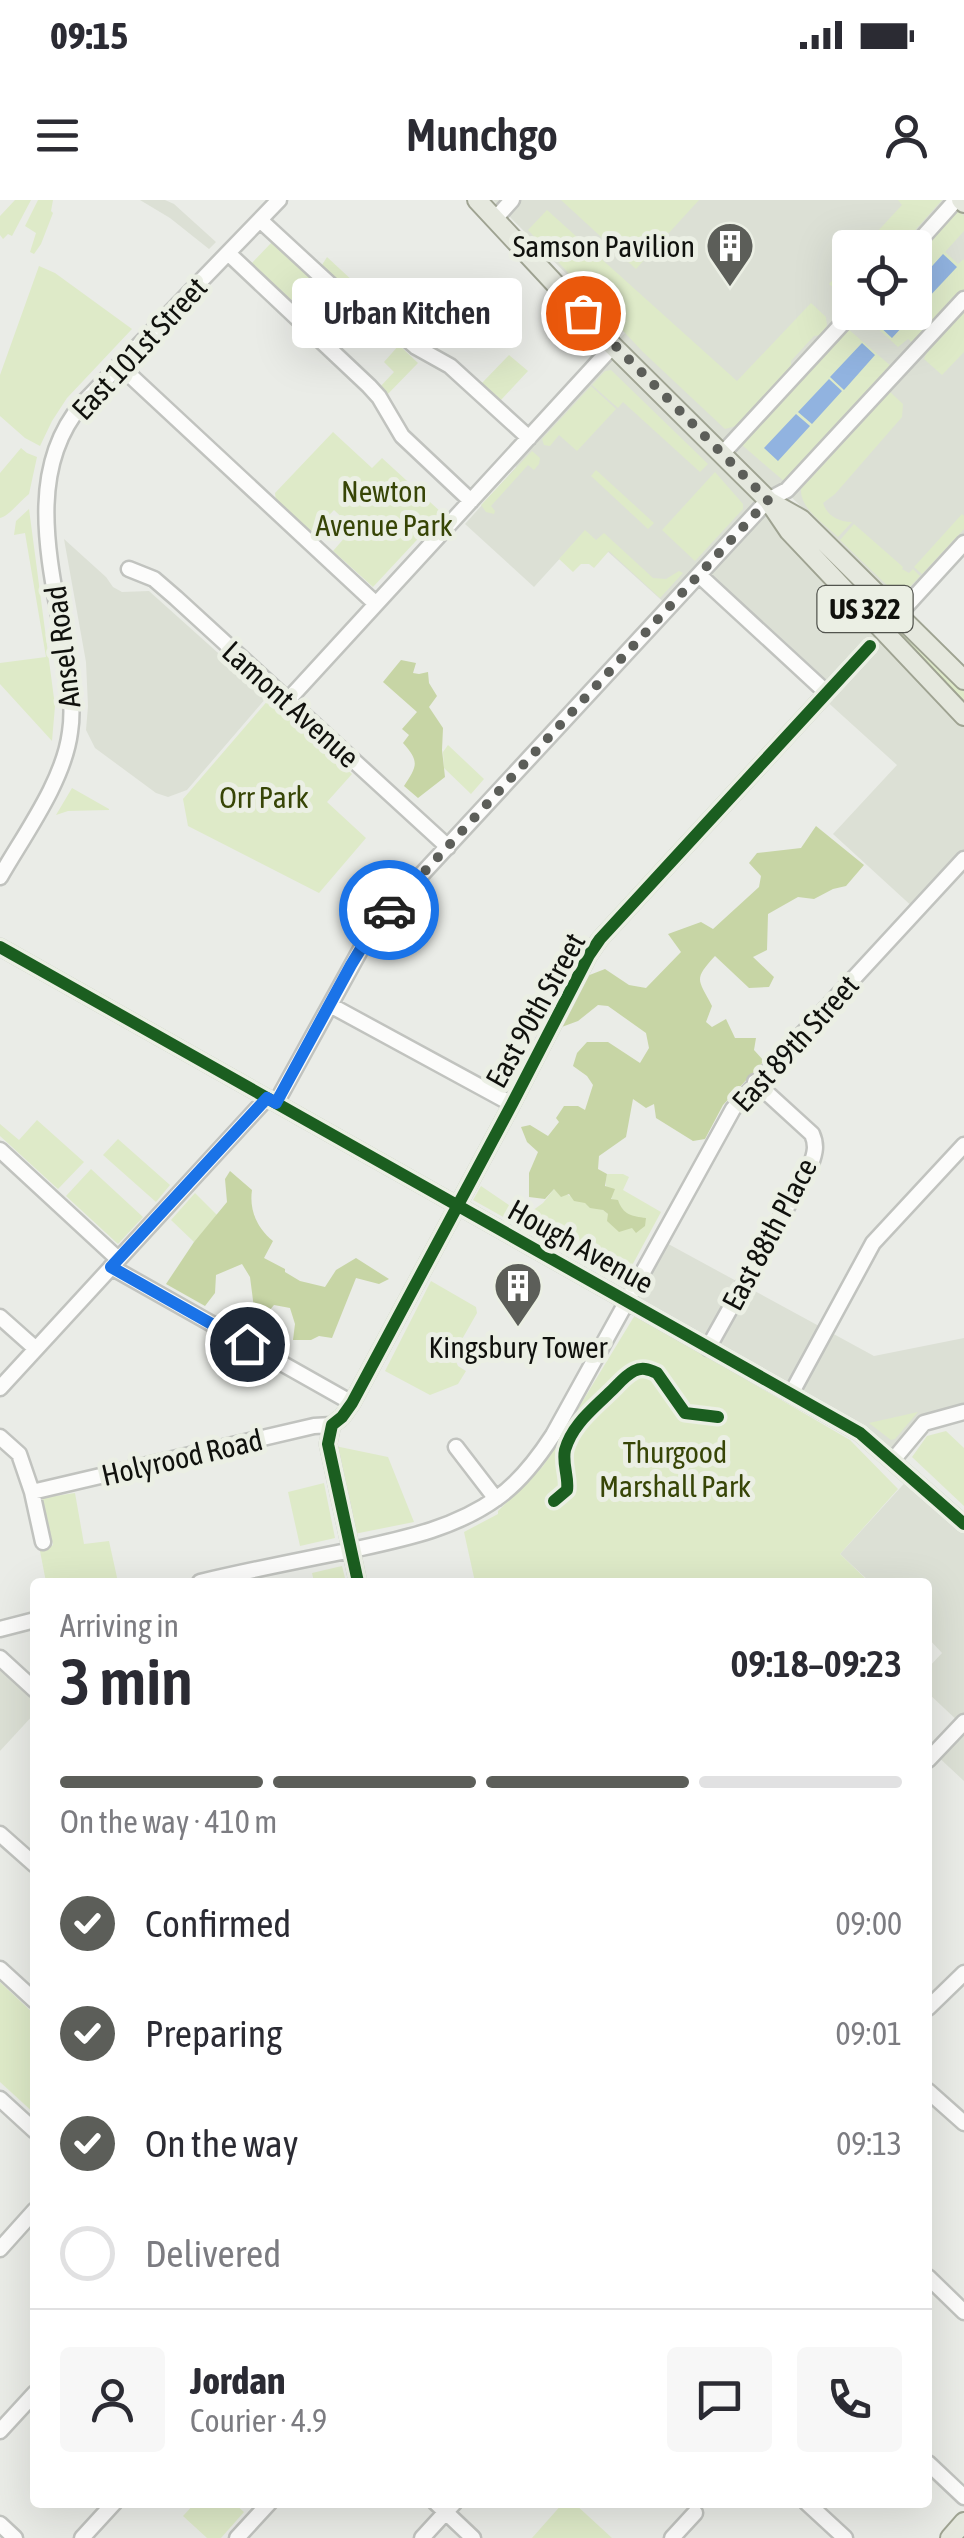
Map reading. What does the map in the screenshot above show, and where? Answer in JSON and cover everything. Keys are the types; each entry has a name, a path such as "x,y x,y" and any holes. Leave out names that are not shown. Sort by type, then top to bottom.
{"main road":[{"name":"US 322","path":"477,200 613,346 768,500 789,531 964,716"},
{"name":"US 322","path":"768,500 801,519 964,680"},
{"path":"950,2538 964,2522"}],"street":[{"name":"East 101st Street","path":"45,520 51,463 73,414 279,200"},
{"path":"495,218 512,200"},
{"path":"931,230 960,201"},
{"path":"260,220 336,290 382,317 416,347 450,366 529,438"},
{"path":"228,254 369,386 402,436 471,501"},
{"path":"0,1388 271,1101 374,927 768,500 788,488 964,299"},
{"path":"722,454 836,330"},
{"path":"288,700 613,346"},
{"path":"119,366 376,604"},
{"name":"Ansel Road","path":"0,877 57,774 71,730 70,682 45,520"},
{"path":"899,614 964,544"},
{"name":"Lamont Avenue","path":"129,569 154,579 448,847"},
{"path":"698,575 827,693"},
{"name":"East 90th Street","path":"332,1425 352,1403 588,956 870,646"},
{"name":"East 89th Street","path":"230,1578 441,1528 496,1499 515,1482 547,1444 733,1109 964,858"},
{"name":"Hough Avenue","path":"0,947 860,1433 964,1524"},
{"path":"330,1005 512,1104"},
{"name":"East 88th Place","path":"708,1348 815,1152 812,1134 756,1082"},
{"path":"791,1394 873,1243 964,1145"},
{"path":"0,1150 115,1263 352,1403"},
{"path":"0,1317 36,1349"},
{"path":"893,1460 924,1424 964,1412"},
{"path":"332,1425 328,1444 357,1578"},
{"name":"Holyrood Road","path":"32,1492 332,1425"},
{"path":"0,1437 18,1454 32,1492 43,1542"},
{"path":"456,1447 496,1499"},
{"path":"0,1629 30,1621"},
{"path":"0,1658 30,1685"},
{"path":"932,1756 964,1722"},
{"path":"0,1834 30,1861"},
{"path":"0,1969 30,1996"},
{"path":"932,2002 964,1973"},
{"path":"932,2095 964,2123"},
{"path":"0,2099 30,2126"},
{"path":"0,2249 30,2216"},
{"path":"932,2281 964,2312"},
{"path":"0,2431 30,2398"},
{"path":"932,2467 964,2497"},
{"path":"82,2538 110,2508"},
{"path":"237,2538 264,2508"},
{"path":"422,2538 444,2508"},
{"path":"447,2508 473,2538"},
{"path":"812,2508 845,2538"},
{"path":"672,2538 694,2513"},
{"path":"0,2524 15,2538"}],"shaded area":[{"path":"140,200 174,204 216,242 209,249"},
{"path":"493,200 964,200 964,533 900,598 785,491 769,500 964,680 964,859 916,910 833,834 897,765 699,576 669,607 585,531 534,587 465,524 516,467 514,464 529,438 625,333"},
{"path":"64,539 113,587 122,592 149,591 267,697 187,790 168,797 156,793 95,748 86,730 86,662"},
{"path":"661,1240 874,1356 964,1338 964,1412 931,1420 893,1460 628,1301"},
{"path":"911,1476 964,1524 964,1781 934,1753 961,1724 932,1697 932,1664 942,1653 932,1642 932,1578 866,1578 840,1554"},
{"path":"0,1658 30,1685 30,1718 0,1751"}],"green space":[{"path":"15,200 31,200 12,236 8,234 3,239 0,216"},
{"path":"38,200 53,200 53,213 34,254 30,252 36,233 25,226"},
{"path":"561,200 699,200 636,269"},
{"path":"898,200 942,200 915,230 879,230 902,205"},
{"path":"956,209 964,216 964,231 945,252 958,264 964,259 964,290 932,325 932,287 943,255 932,267 932,235"},
{"path":"547,210 737,381 811,303 826,317 827,326 791,361 791,366 736,426 725,429 643,352 528,230"},
{"path":"272,242 324,290 302,314 251,264"},
{"path":"327,257 410,334 417,328 419,331 413,337 339,286 322,265"},
{"path":"39,266 55,273 132,329 67,398 40,446 0,416 0,375"},
{"path":"964,312 964,352 942,375 924,359"},
{"path":"845,330 892,367 785,482 742,445"},
{"path":"880,330 892,337 899,330 927,330 914,344 908,339 898,347"},
{"path":"399,345 418,363 385,397 379,388 394,372 384,362"},
{"path":"509,355 528,371 501,400 482,383"},
{"path":"611,370 708,464 700,472 623,402 618,408 592,385"},
{"path":"591,386 616,409 577,451 559,435 550,446 544,445 542,439"},
{"path":"890,392 903,404 902,417 823,503 834,517 852,522 838,537 809,510 801,489"},
{"name":"Newton Avenue Park","path":"333,432 372,468 382,458 442,513 373,587 333,551 353,528 334,510 311,534 276,502 275,493"},
{"path":"21,448 37,457 29,494 0,518 0,473"},
{"path":"532,451 540,458 539,464 534,470 528,465 491,506 494,514 486,512 481,505"},
{"path":"596,470 654,523 648,529 591,476"},
{"path":"715,472 743,504 743,509 695,561 662,530"},
{"path":"29,509 55,706 52,741 0,684 0,663 46,657 25,533 14,535 16,521"},
{"path":"962,514 964,529 922,574 914,567"},
{"path":"854,524 902,569 909,573 913,569 920,576 905,592 894,592 840,540"},
{"path":"585,530 596,540 604,533 653,578 666,579 679,571 683,573 660,598 609,551 594,568 581,564 573,572 559,559"},
{"path":"831,561 964,692 964,704"},
{"path":"401,660 416,663 413,673 428,672 437,696 429,707 443,728 445,777 418,798 404,786 415,764 403,743 409,735 402,729 417,712 383,682"},
{"name":"Orr Park","path":"270,698 352,774 327,802 366,838 319,893 188,826 183,799"},
{"path":"448,745 484,779 471,794 444,768 443,752"},
{"path":"72,788 109,809 109,810 56,815"},
{"path":"816,826 864,865 846,886 814,899 798,897 768,914 767,950 753,957 774,977 769,987 749,988 715,956 701,975 701,985 712,1006 706,1022 712,1027 726,1019 735,1038 756,1038 754,1050 764,1061 723,1105 705,1139 693,1141 656,1118 654,1104 646,1108 633,1099 626,1137 599,1156 598,1169 607,1174 605,1186 615,1189 611,1199 618,1200 629,1214 646,1218 645,1226 636,1233 632,1228 619,1232 607,1221 608,1214 603,1210 574,1201 569,1194 561,1197 554,1189 545,1199 529,1197 529,1173 538,1152 527,1142 521,1127 530,1125 548,1136 559,1122 556,1118 564,1106 585,1110 593,1085 573,1066 577,1053 587,1042 608,1042 640,1063 649,1048 646,1033 608,1006 598,1005 578,1021 559,1028 587,976 605,969 629,985 646,988 681,952 668,934 701,922 713,929 759,887 761,876 749,863 757,853 801,848"},
{"path":"37,1120 84,1162 58,1189 0,1136 0,1124 19,1140"},
{"path":"118,1139 170,1185 156,1202 103,1155"},
{"path":"91,1169 143,1217 118,1244 66,1196"},
{"path":"230,1171 252,1190 255,1218 273,1241 264,1258 300,1281 325,1287 336,1270 356,1258 389,1279 379,1284 356,1278 332,1338 293,1340 295,1324 290,1308 274,1305 264,1317 254,1308 250,1277 242,1264 216,1275 215,1293 205,1306 166,1284 227,1202 225,1179"},
{"path":"607,1174 629,1177 623,1190 661,1212 622,1284 473,1200 481,1186 525,1216 554,1189 608,1214 629,1216 608,1193"},
{"path":"195,1193 217,1215 194,1242 171,1220"},
{"path":"431,1281 476,1307 477,1313 453,1355 458,1366 466,1371 458,1384 430,1395 385,1371"},
{"name":"Thurgood Marshall Park","path":"635,1315 850,1440 898,1489 840,1554 865,1578 474,1578 464,1532 498,1514 543,1466"},
{"path":"918,1412 891,1440 869,1423"},
{"path":"946,1431 964,1448 964,1506 912,1457 927,1436"},
{"path":"335,1446 388,1457 414,1522 354,1534"},
{"path":"324,1483 335,1538 300,1546 288,1492"},
{"path":"75,1493 84,1544 109,1541 117,1578 45,1578 40,1551 53,1545 42,1498"},
{"path":"342,1566 345,1578 313,1578 312,1573"},
{"path":"0,1982 30,2010 30,2109 0,2082"},
{"path":"190,2508 240,2508 244,2512 221,2538 207,2538 183,2516"},
{"path":"559,2508 579,2508 612,2538 532,2538"}],"water":[{"path":"943,254 957,267 932,294 932,266"},
{"path":"883,330 899,330 892,338"},
{"path":"862,343 875,355 844,390 830,377"},
{"path":"829,379 842,391 812,424 798,412"},
{"path":"796,414 810,426 778,461 764,448"}],"cycle path":[{"path":"357,1578 328,1444 332,1425 352,1403 589,955 870,646"},
{"path":"0,947 860,1433 964,1524"},
{"path":"554,1501 567,1490 564,1455 572,1433 634,1371 657,1373 685,1413 718,1417"}],"way so far":[{"path":"389,910 768,500 583,313"}],"place":[{"name":"Samson Pavilion","path":"730,288"},
{"name":"Urban Kitchen","path":"583,313"},
{"name":"Kingsbury Tower","path":"518,1328"}],"route":[{"path":"247,1344 111,1267 267,1098 276,1103 351,965 389,910"}]}
